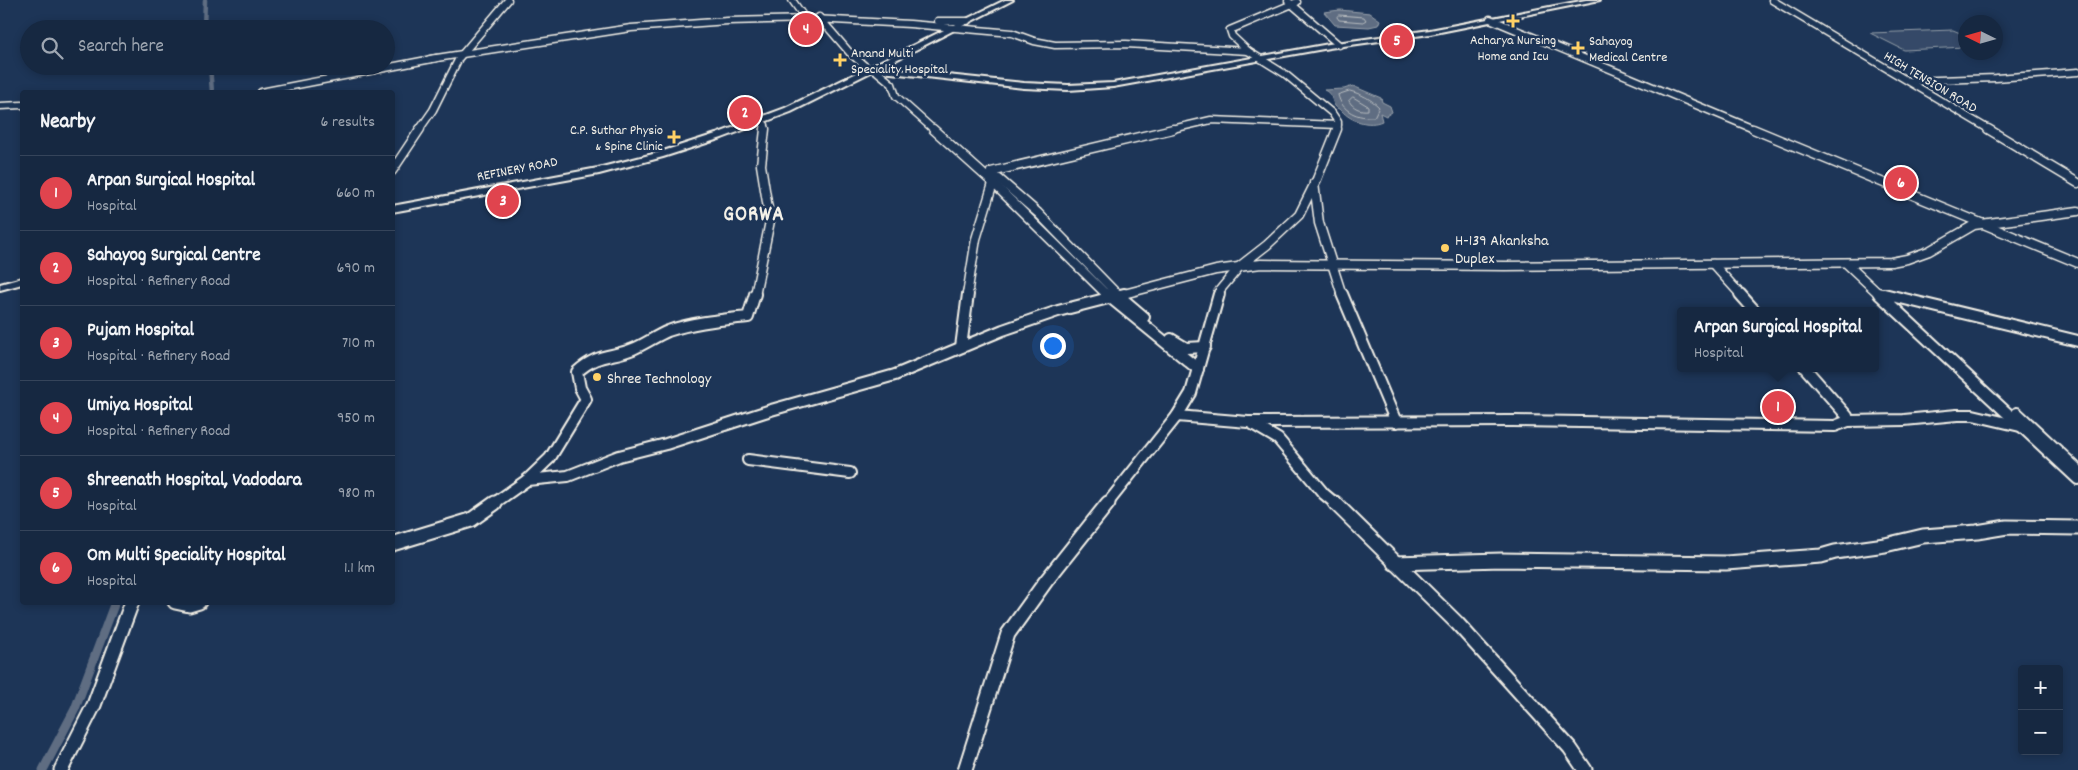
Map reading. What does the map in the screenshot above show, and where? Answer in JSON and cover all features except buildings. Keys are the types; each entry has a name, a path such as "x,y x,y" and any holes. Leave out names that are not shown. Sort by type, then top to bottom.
{"main road":[{"name":"REFINERY ROAD","path":"395,206 606,170 660,155 788,110 1004,0"},
{"name":"REFINERY ROAD","path":"964,21 1010,0"},
{"path":"1339,44 1367,36 1426,30 1488,16 1580,0"},
{"path":"870,68 1023,87 1062,89 1113,86 1339,44 1430,32 1597,0"},
{"path":"0,288 20,283"}],"street":[{"path":"395,158 428,112 461,54 503,0"},
{"path":"395,167 433,110 461,54 508,0"},
{"path":"792,0 804,17"},
{"name":"HIGH TENSION ROAD","path":"1772,0 1908,81 1920,84 2078,176"},
{"name":"HIGH TENSION ROAD","path":"1783,0 2078,183"},
{"path":"965,770 1008,634 1046,580 1177,416 1191,393 1220,290 1239,268 1299,215 1338,125 1332,113 1285,74 1248,51 1232,36 1230,30 1293,2 1339,44"},
{"path":"661,25 804,17 1012,33 1034,41 1055,45 1126,44 1248,51"},
{"path":"395,66 604,32 661,25 817,18 964,21"},
{"path":"817,18 821,28 844,51 850,53 894,85 897,93 896,96 993,177 1069,245 1116,298 1178,344 1186,348 1205,347"},
{"path":"1492,19 2078,262"},
{"path":"1920,84 2078,73"},
{"path":"271,90 348,75"},
{"path":"0,106 20,105"},
{"path":"395,543 471,520 527,480 550,458 586,399 580,388 577,372 584,365 599,356 626,351 670,330 692,323 748,317 752,308 770,221 761,165 765,126 758,120"},
{"path":"993,177 1212,120 1338,125"},
{"path":"993,177 1059,248 1198,369"},
{"path":"961,347 972,269 985,202 993,177"},
{"path":"1314,183 1319,223 1332,266 1359,338 1396,422"},
{"path":"527,480 568,476 619,456 666,444 770,410 895,375 1033,319 1239,268 1332,266 1501,269 1714,265 1852,265 1907,259 1929,251 1956,234 1986,225 2078,211"},
{"path":"1986,225 2078,215"},
{"path":"1059,248 1069,245"},
{"path":"1714,265 1751,307"},
{"path":"1852,265 2078,470"},
{"path":"1882,292 2078,341"},
{"path":"1882,292 2020,426 2078,479"},
{"path":"1808,372 1847,416 1848,421"},
{"path":"1177,416 1248,422 1370,420 1396,422 1660,422 1835,426 1848,421 1904,420 1957,415 1973,416 2020,426"},
{"path":"1248,422 1278,439 1324,494 1340,507 1457,624 1570,748 1585,770"},
{"path":"748,460 850,473"},
{"path":"1394,563 1502,560 1726,563 1821,556 1885,545 1923,536 1977,532 2007,527 2078,528"},
{"path":"61,770 94,705 131,605"}],"shaded area":[{"path":"1953,30 1958,32 1958,47 1904,50 1870,33"}],"water":[{"path":"1340,10 1370,13 1380,20 1378,25 1369,27 1335,25 1324,12"},
{"path":"1353,86 1381,98 1382,102 1390,106 1392,112 1386,116 1380,113 1382,121 1377,123 1360,122 1350,118 1337,108 1330,95 1324,90 1344,89"}],"waterway":[{"path":"204,20 205,0"},
{"path":"211,75 212,90"},
{"path":"43,770 75,709 114,605"}],"place":[{"name":"Acharya Nursing Home and Icu","path":"1513,21"},
{"name":"Umiya Hospital","path":"806,29"},
{"name":"Shreenath Hospital, Vadodara","path":"1397,41"},
{"name":"Sahayog Medical Centre","path":"1578,48"},
{"name":"Anand Multi Speciality Hospital","path":"840,60"},
{"name":"Sahayog Surgical Centre","path":"745,113"},
{"name":"C.P. Suthar Physio & Spine Clinic","path":"674,137"},
{"name":"Om Multi Speciality Hospital","path":"1901,183"},
{"name":"Pujam Hospital","path":"503,201"},
{"name":"H-139 Akanksha Duplex","path":"1445,248"},
{"name":"Shree Technology","path":"597,377"},
{"name":"Arpan Surgical Hospital","path":"1778,407"}],"district":[{"name":"GORWA","path":"754,213"}]}
